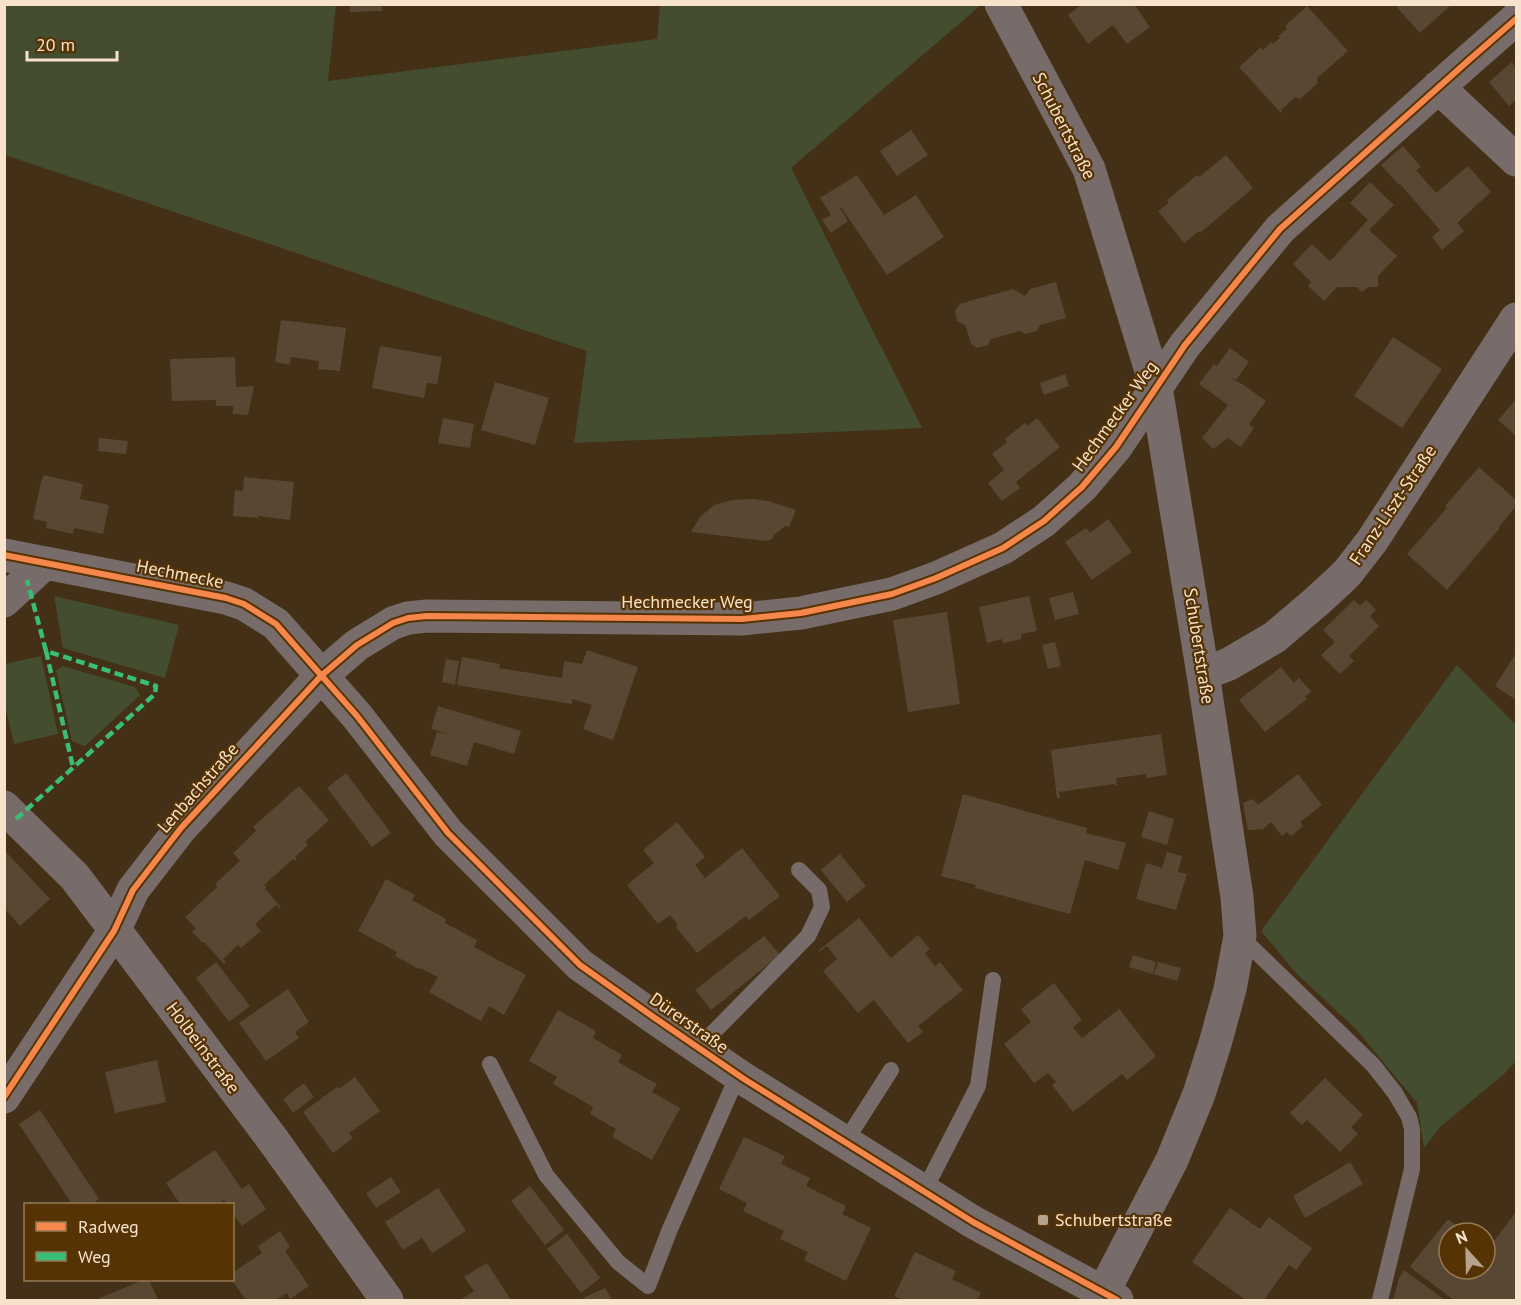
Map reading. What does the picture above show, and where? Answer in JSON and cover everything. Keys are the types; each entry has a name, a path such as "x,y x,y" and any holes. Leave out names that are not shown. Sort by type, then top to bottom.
{"street":[{"name":"Schubertstraße","path":"1001,4 1089,169 1156,387 1237,897 1240,936 1230,989 1215,1044 1199,1094 1172,1160 1110,1297"},
{"name":"Hechmecker Weg","path":"321,676 357,645 382,628 408,618 427,616 742,619 801,614 892,594 960,568 1003,548 1044,521 1082,488 1116,447 1185,345 1280,229 1516,19"},
{"path":"1438,87 1516,160"},
{"name":"Franz-Liszt-Straße","path":"1203,674 1229,664 1275,637 1347,572 1372,541 1516,319"},
{"name":"Hechmecke","path":"4,555 195,591 244,604 276,624 321,676"},
{"path":"4,602 44,564"},
{"name":"Lenbachstraße","path":"4,1097 114,931 133,890 181,828 321,676"},
{"name":"Dürerstraße","path":"321,676 357,716 448,833 580,965 738,1075 973,1222 1110,1297"},
{"name":"Holbeinstraße","path":"4,807 75,877 273,1140 387,1300"}],"lane":[{"path":"698,1048 808,936 822,907 819,890 799,870"},
{"path":"1240,936 1373,1065 1395,1093 1409,1117 1412,1129 1412,1169 1380,1300"},
{"path":"924,1191 978,1086 993,980"},
{"path":"490,1064 546,1175 618,1262 648,1286 670,1229 738,1075"},
{"path":"845,1142 891,1070"}],"green space":[{"path":"5,4 336,5 328,81 657,39 660,5 981,5 791,168 922,428 574,443 587,351 5,155"},
{"path":"54,596 179,625 165,678 63,648"},
{"path":"41,656 58,734 14,744 5,705 5,664"},
{"path":"1457,665 1516,725 1516,1061 1504,1074 1440,1127 1424,1148 1417,1103 1356,1029 1296,973 1261,931"},
{"path":"63,666 135,687 140,695 85,746 72,741 56,670"}],"building":[{"path":"350,4 382,4 382,11 350,12"},
{"path":"1082,4 1134,4 1150,27 1127,44 1113,25 1088,44 1068,15"},
{"path":"1394,4 1452,4 1420,33"},
{"path":"1307,6 1348,51 1317,78 1318,83 1300,99 1295,97 1281,110 1281,113 1239,67 1261,47 1263,50 1271,42 1273,44 1280,38 1278,36 1287,29 1285,26"},
{"path":"1512,62 1516,68 1516,100 1509,106 1489,82"},
{"path":"911,130 928,155 897,176 880,151"},
{"path":"1403,146 1421,167 1416,170 1436,193 1468,166 1491,192 1457,223 1464,231 1442,250 1432,237 1440,230 1381,165"},
{"path":"1226,155 1253,188 1200,233 1199,231 1184,243 1158,211 1169,203 1167,200 1197,175 1199,177"},
{"path":"857,175 884,215 916,195 944,237 887,275 841,207 848,221 831,233 822,220 831,215 820,198"},
{"path":"1370,182 1394,205 1369,230 1397,256 1378,276 1378,287 1368,287 1362,292 1357,287 1337,287 1324,301 1308,286 1311,282 1293,264 1312,244 1330,261 1368,220 1350,203"},
{"path":"1056,282 1066,318 1040,325 1037,331 1026,334 1020,331 991,339 988,345 977,348 971,344 965,324 957,321 955,311 959,304 1013,289 1025,296 1030,289"},
{"path":"281,320 346,328 340,371 318,369 319,361 291,357 290,365 275,362"},
{"path":"1393,337 1442,369 1402,428 1354,396"},
{"path":"380,346 442,357 437,384 427,383 424,398 372,388"},
{"path":"1230,348 1249,362 1236,380 1233,379 1266,401 1249,424 1254,428 1241,447 1228,438 1213,449 1202,438 1228,405 1199,384 1214,364 1217,366"},
{"path":"235,357 236,387 254,386 248,415 233,414 233,406 216,406 216,400 172,401 170,359"},
{"path":"1065,374 1069,386 1044,395 1040,383"},
{"path":"495,382 549,398 535,445 481,430"},
{"path":"1516,399 1516,436 1498,420"},
{"path":"443,418 474,424 470,448 438,443"},
{"path":"1037,418 1060,447 1016,482 1020,488 1002,501 988,483 1004,470 992,454 1007,442 1005,439 1025,423 1027,426"},
{"path":"99,438 128,441 126,454 98,451"},
{"path":"1479,467 1516,500 1516,506 1447,590 1407,554"},
{"path":"44,475 83,484 80,499 109,505 103,534 74,528 73,534 46,528 47,522 33,519"},
{"path":"244,477 294,482 290,520 233,516 235,490 243,491"},
{"path":"753,499 796,510 789,527 785,526 767,541 691,532 700,517 714,505 732,500"},
{"path":"1108,519 1132,552 1092,580 1065,542 1086,528 1090,533"},
{"path":"1073,592 1079,614 1055,620 1049,598"},
{"path":"1029,596 1037,631 1021,634 1021,639 1003,643 1002,639 987,643 979,607"},
{"path":"1354,600 1360,606 1366,600 1376,610 1370,616 1379,626 1349,656 1354,661 1340,674 1321,655 1335,642 1323,630"},
{"path":"947,612 960,704 908,712 893,620"},
{"path":"1055,642 1061,666 1048,669 1042,645"},
{"path":"587,650 638,667 613,740 583,729 592,705 572,699 572,704 457,685 462,657 500,664 499,668 562,678 564,661 582,664"},
{"path":"1516,653 1516,700 1495,686"},
{"path":"446,659 459,661 455,685 442,682"},
{"path":"1281,667 1294,683 1299,678 1311,691 1305,697 1307,699 1265,732 1239,700"},
{"path":"438,706 521,731 514,754 474,742 467,766 430,755 437,732 448,734 431,729"},
{"path":"1161,734 1167,775 1146,778 1146,774 1116,778 1117,785 1059,792 1060,798 1057,798 1051,750"},
{"path":"346,773 391,833 372,847 327,788"},
{"path":"1298,774 1322,805 1300,822 1303,826 1291,836 1287,832 1282,836 1271,822 1263,829 1248,830 1243,803 1253,799 1258,805"},
{"path":"299,786 329,820 305,842 308,845 295,857 297,859 295,861 293,859 264,885 281,907 276,905 255,924 261,931 241,948 238,945 223,959 226,962 224,964 192,932 196,929 185,917 217,887 215,884 240,861 233,853 256,831 253,827"},
{"path":"963,794 1087,828 1086,833 1126,843 1118,870 1085,860 1070,914 975,888 976,885 941,876"},
{"path":"1149,811 1174,819 1167,845 1141,837"},
{"path":"677,822 705,857 695,865 705,878 742,848 780,896 749,920 746,916 697,953 676,927 678,925 670,915 658,924 627,885 654,863 643,850"},
{"path":"6,852 50,899 20,926 4,908 4,854"},
{"path":"1167,852 1182,856 1178,872 1187,874 1176,910 1136,899 1146,863 1162,868"},
{"path":"840,854 866,886 847,902 821,870"},
{"path":"386,879 415,895 412,900 446,919 445,923 477,940 474,947 526,975 504,1015 489,1006 481,1021 429,992 438,977 395,956 397,952 358,931"},
{"path":"859,918 891,958 918,935 930,949 925,953 935,966 940,962 963,990 918,1026 923,1032 908,1043 874,1000 858,1013 823,971 837,959 827,946 818,951"},
{"path":"764,936 780,955 711,1010 695,990"},
{"path":"1133,955 1156,962 1153,974 1129,967"},
{"path":"216,962 250,1006 229,1022 196,978"},
{"path":"1158,962 1181,968 1177,981 1154,974"},
{"path":"1054,983 1082,1020 1073,1027 1082,1038 1119,1009 1156,1056 1127,1080 1122,1074 1073,1112 1052,1085 1056,1082 1048,1073 1034,1083 1004,1044 1031,1022 1021,1009"},
{"path":"288,989 309,1022 295,1032 299,1038 266,1061 239,1023"},
{"path":"558,1010 596,1031 593,1038 622,1055 618,1062 657,1084 652,1092 680,1108 652,1160 612,1137 616,1129 590,1114 593,1107 553,1084 557,1077 529,1061"},
{"path":"157,1060 166,1102 115,1113 105,1072"},
{"path":"355,1077 380,1111 349,1133 353,1138 333,1153 303,1112"},
{"path":"1325,1078 1363,1115 1351,1127 1358,1134 1340,1152 1307,1120 1302,1125 1290,1113"},
{"path":"304,1083 314,1097 293,1113 283,1099"},
{"path":"40,1110 99,1199 96,1201 97,1203 71,1203 19,1124"},
{"path":"744,1137 785,1156 781,1164 810,1178 806,1186 846,1206 842,1214 871,1228 846,1281 804,1260 808,1252 780,1239 784,1231 743,1211 747,1203 719,1189"},
{"path":"215,1150 241,1188 249,1184 266,1209 242,1226 234,1215 234,1203 226,1203 224,1200 219,1203 179,1203 166,1183"},
{"path":"1350,1162 1363,1184 1305,1218 1293,1196"},
{"path":"391,1177 401,1192 376,1208 366,1193"},
{"path":"530,1186 564,1230 545,1245 511,1201"},
{"path":"438,1188 466,1231 432,1253 422,1238 403,1250 385,1222"},
{"path":"1230,1208 1260,1229 1269,1217 1312,1248 1296,1270 1289,1265 1264,1300 1246,1300 1192,1262"},
{"path":"1516,1212 1516,1300 1454,1300 1411,1268 1437,1233 1437,1281 1497,1281 1497,1237"},
{"path":"280,1231 290,1247 285,1251 309,1286 290,1299 287,1293 276,1300 246,1300 233,1281 234,1272 262,1253 258,1246"},
{"path":"567,1234 600,1278 581,1293 547,1249"},
{"path":"915,1252 956,1271 952,1279 981,1293 977,1300 903,1300 894,1296"},
{"path":"487,1263 511,1300 460,1300 474,1291 464,1277"},
{"path":"1404,1270 1445,1300 1393,1300 1399,1278"},
{"path":"141,1281 149,1281 158,1300 95,1300"},
{"path":"605,1288 612,1300 584,1300 583,1298"}],"marked path":[{"path":"16,819 155,694 156,686 46,651 27,580"},
{"path":"46,651 73,767"}],"cycle path":[{"path":"4,1097 114,931 133,890 181,828 321,676 357,645 393,623 408,618 427,616 742,619 801,613 892,594 936,578 1003,548 1044,521 1082,487 1116,447 1185,345 1280,229 1516,19"},
{"path":"4,555 226,598 244,604 276,624 357,716 448,833 580,965 744,1079 973,1222 1117,1300"}],"place":[{"name":"Schubertstraße","path":"1043,1220"}]}
